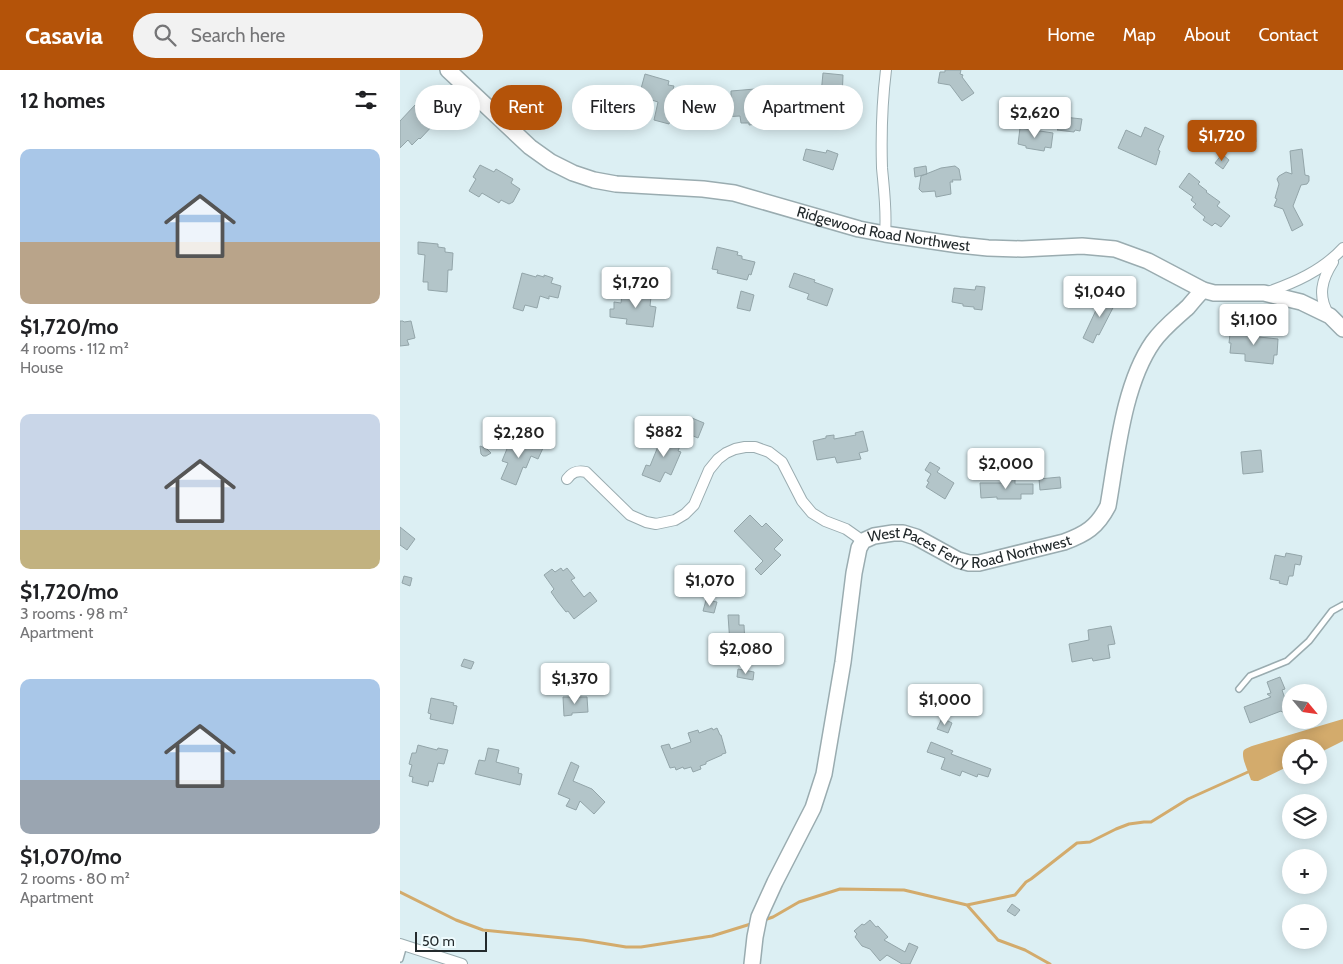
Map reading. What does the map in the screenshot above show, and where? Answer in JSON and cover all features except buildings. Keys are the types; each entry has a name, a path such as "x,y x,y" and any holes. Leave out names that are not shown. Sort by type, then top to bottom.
{"street":[{"name":"Ridgewood Road Northwest","path":"448,70 530,147 551,162 573,173 594,180 616,184 703,189 734,193 756,198 811,216 885,234 988,248 1022,249 1082,246 1115,249 1148,261 1203,290 1220,293 1264,294 1302,302 1330,316 1343,329"},
{"path":"885,234 882,106 886,70"},
{"path":"1264,294 1318,270 1341,250"},
{"path":"1330,316 1323,302 1322,285 1326,273 1341,250"},
{"name":"West Paces Ferry Road Northwest","path":"752,964 754,937 759,917 813,808 824,774 843,662 854,573 859,548 863,541 883,534 903,533 916,537 958,560 979,563 1064,542 1090,530 1101,519 1108,506 1125,412 1132,387 1144,358 1153,342 1167,325 1188,307 1203,290"},
{"path":"567,479 570,474 575,472 586,472 630,515 656,524 675,520 690,510 709,470 718,458 736,449 755,447 769,452 782,462 802,501 812,513 825,521 846,529 863,541"},
{"path":"402,945 462,964"}],"lane":[{"path":"1239,689 1250,676 1287,662 1309,641 1332,611 1343,605"},
{"path":"400,959 402,945"}],"shaded area":[{"path":"1343,719 1343,741 1327,749 1327,739 1282,739 1282,769 1258,781 1251,780 1244,760 1243,753 1245,749 1309,729 1328,729 1328,723"}],"waterway":[{"path":"764,920 799,902 840,889 904,890 967,905 1015,895 1026,882 1077,843 1090,842 1129,824 1151,822 1188,799 1248,772"},
{"path":"400,892 456,920 483,930 583,940 626,947 641,947 712,936 754,923"},
{"path":"967,905 998,940 1025,950 1050,964"}]}
